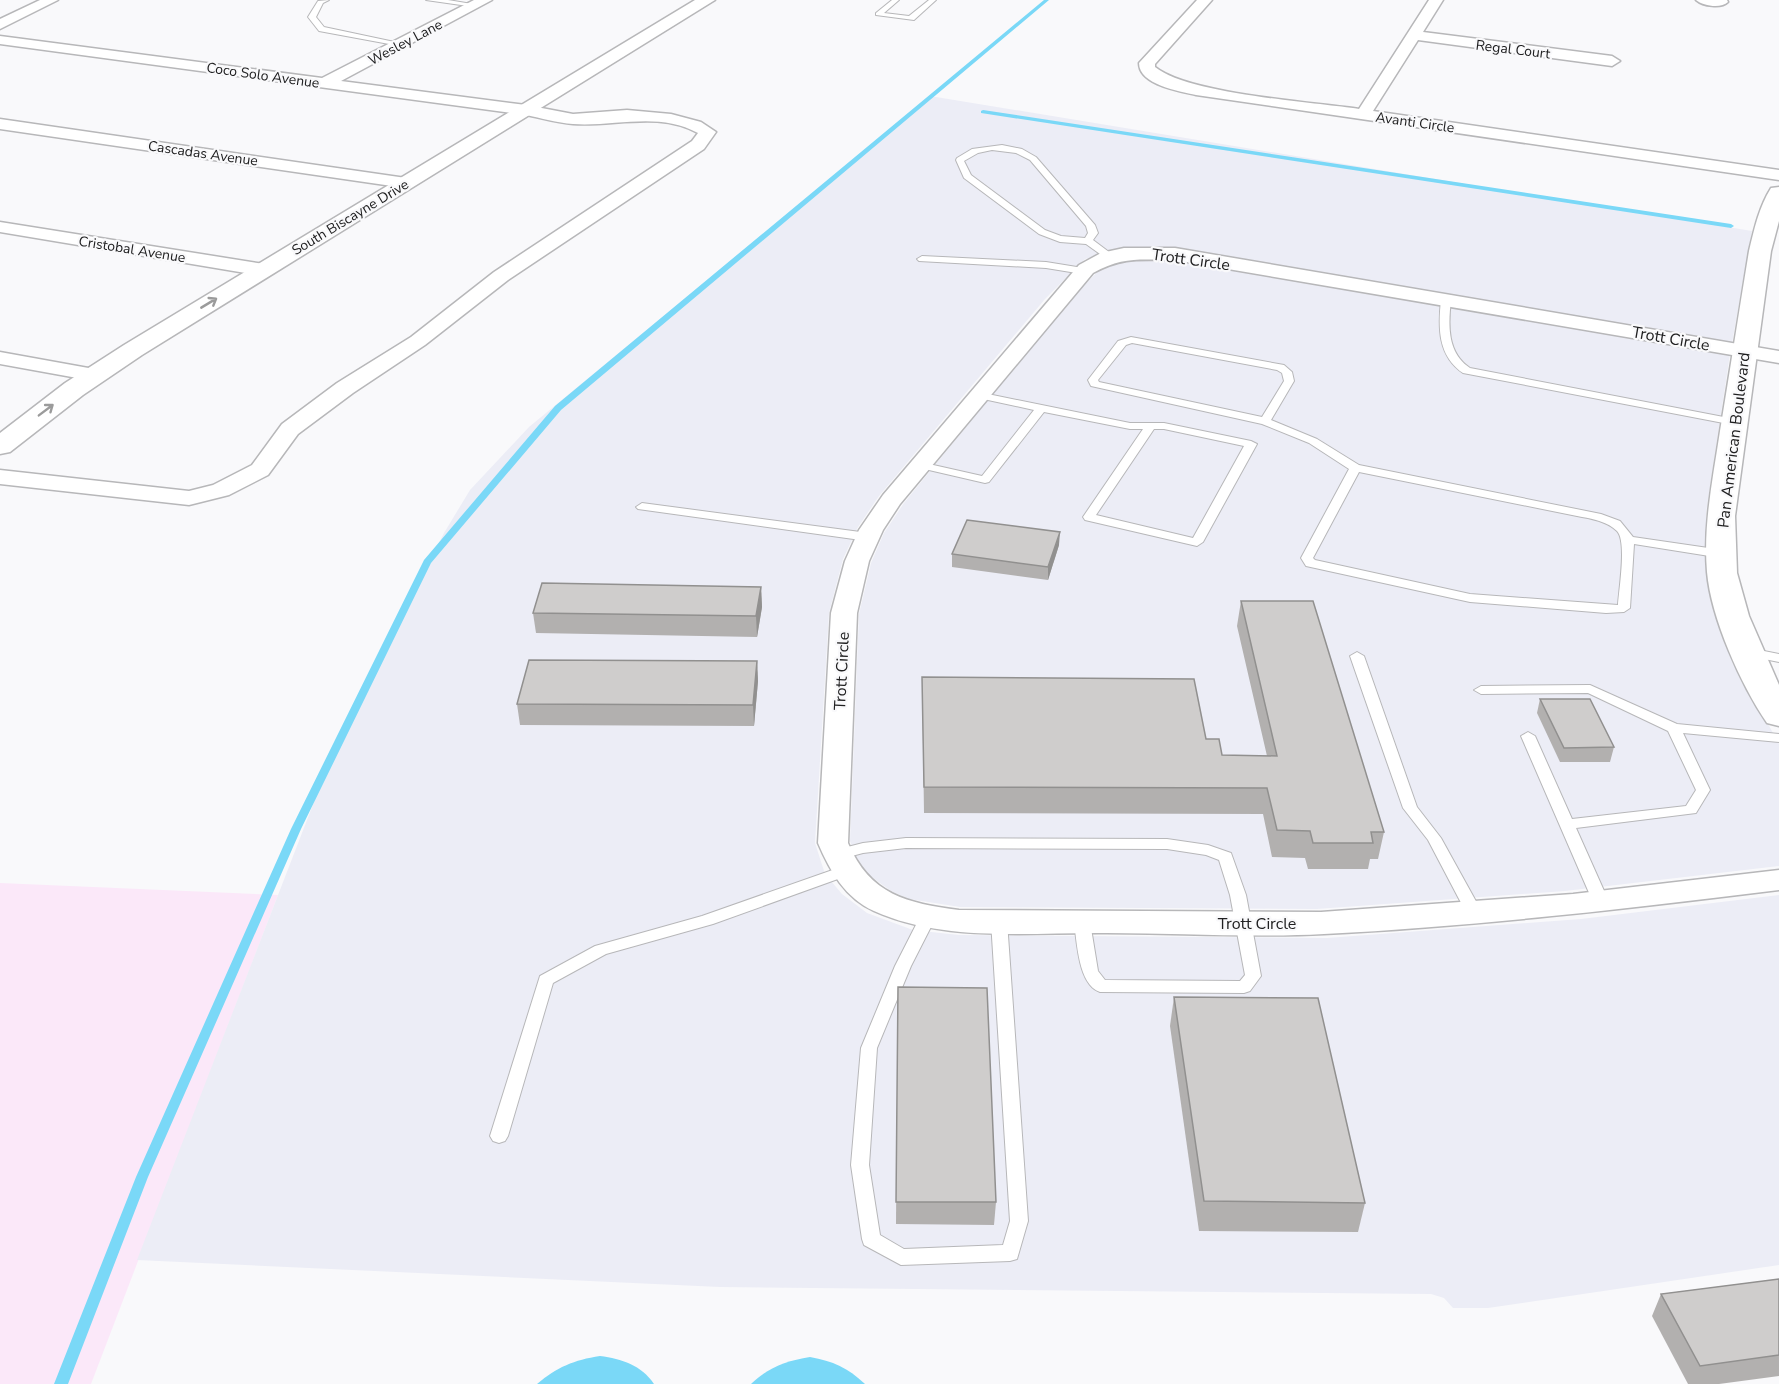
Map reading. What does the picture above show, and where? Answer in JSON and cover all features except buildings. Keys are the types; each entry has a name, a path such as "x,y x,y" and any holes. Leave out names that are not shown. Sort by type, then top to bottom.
{"street":[{"path":"0,25 51,0"},
{"name":"South Biscayne Drive","path":"39,389 65,370 236,266 682,0"},
{"name":"South Biscayne Drive","path":"0,446 94,375 707,0"},
{"name":"Avanti Circle","path":"1205,0 1147,63 1151,74 1174,86 1189,89 1779,175"},
{"path":"1364,115 1436,0"},
{"path":"1703,0 1721,2"},
{"name":"Wesley Lane","path":"325,83 480,3"},
{"name":"Regal Court","path":"1414,35 1612,61"},
{"name":"Coco Solo Avenue","path":"0,40 526,110 573,119 627,115 671,119 695,125 708,132 698,145 501,276 418,341 345,388 290,429 260,470 221,490 189,498 0,477"},
{"name":"Cascadas Avenue","path":"0,124 406,183"},
{"name":"Pan American Boulevard","path":"1779,194 1763,233 1721,516 1722,573 1733,616 1747,652 1779,716"},
{"name":"Cristobal Avenue","path":"0,227 264,270"},
{"name":"Trott Circle","path":"1779,357 1175,254 1140,253 1110,257 1093,264 1083,271 891,500 868,537 851,577 844,613 833,843 840,863 855,884 880,902 902,912 928,917 999,921 1322,923 1475,914 1601,902 1779,880"},
{"path":"0,358 94,375"}],"lane":[{"path":"325,0 313,11 312,17 322,28 400,44"},
{"path":"429,0 480,3"},
{"path":"896,0 878,14 911,18 933,0"},
{"path":"1088,241 1094,233 1090,225 1028,155 1016,150 990,148 967,153 960,160 967,176 1042,232 1060,238 1088,241 1110,257"},
{"path":"921,259 1046,265 1083,271"},
{"path":"1446,300 1443,323 1449,353 1456,366 1467,371 1734,422"},
{"path":"1265,421 1289,381 1287,372 1280,367 1131,340 1122,343 1093,380 1095,384 1104,387 1265,421 1313,441 1355,468 1608,520 1626,531 1628,540 1624,608 1498,602 1345,573 1310,563 1307,558 1355,468"},
{"path":"978,395 1130,426 1151,426 1164,426 1251,444 1197,542 1089,517 1151,426"},
{"path":"920,465 985,480 1041,408"},
{"path":"642,507 868,537"},
{"path":"1628,540 1722,554"},
{"path":"1747,652 1779,658"},
{"path":"1357,656 1410,808 1434,838 1475,914"},
{"path":"1481,690 1590,689 1674,728 1779,738"},
{"path":"1567,824 1691,810 1703,790 1674,728"},
{"path":"1528,736 1601,902"},
{"path":"499,1136 546,980 601,950 707,920 840,863 863,848 906,843 1167,844 1208,850 1226,857 1238,895 1253,976 1244,987 1100,986 1090,972 1082,922"},
{"path":"928,917 903,966 868,1048 860,1165 871,1239 901,1257 1010,1253 1019,1221 999,921"}],"shaded area":[{"path":"930,96 1752,231 1732,343 1178,250 1120,249 1085,259 1045,299 879,496 858,527 843,559 829,613 815,843 825,874 842,894 867,913 913,930 959,935 1327,938 1581,919 1779,895 1779,1265 1488,1308 1453,1308 1444,1298 1431,1294 720,1287 137,1260 341,732 444,533 470,490 529,427"},
{"path":"1128,259 1174,259 1730,354 1706,513 1706,570 1717,614 1739,671 1779,744 1779,866 1565,891 1317,909 960,907 909,899 891,891 869,875 857,861 850,841 859,614 871,563 884,533 904,503 1066,304 1102,267"},
{"path":"0,883 278,895 91,1384 0,1384"}],"water":[{"path":"600,1356 630,1364 649,1377 654,1384 537,1384 566,1365"},
{"path":"810,1357 840,1366 865,1384 751,1384 764,1373 778,1366"}],"waterway":[{"path":"61,1384 142,1177 296,829 427,562 558,408 1047,0"},
{"path":"983,112 1731,226"}]}
